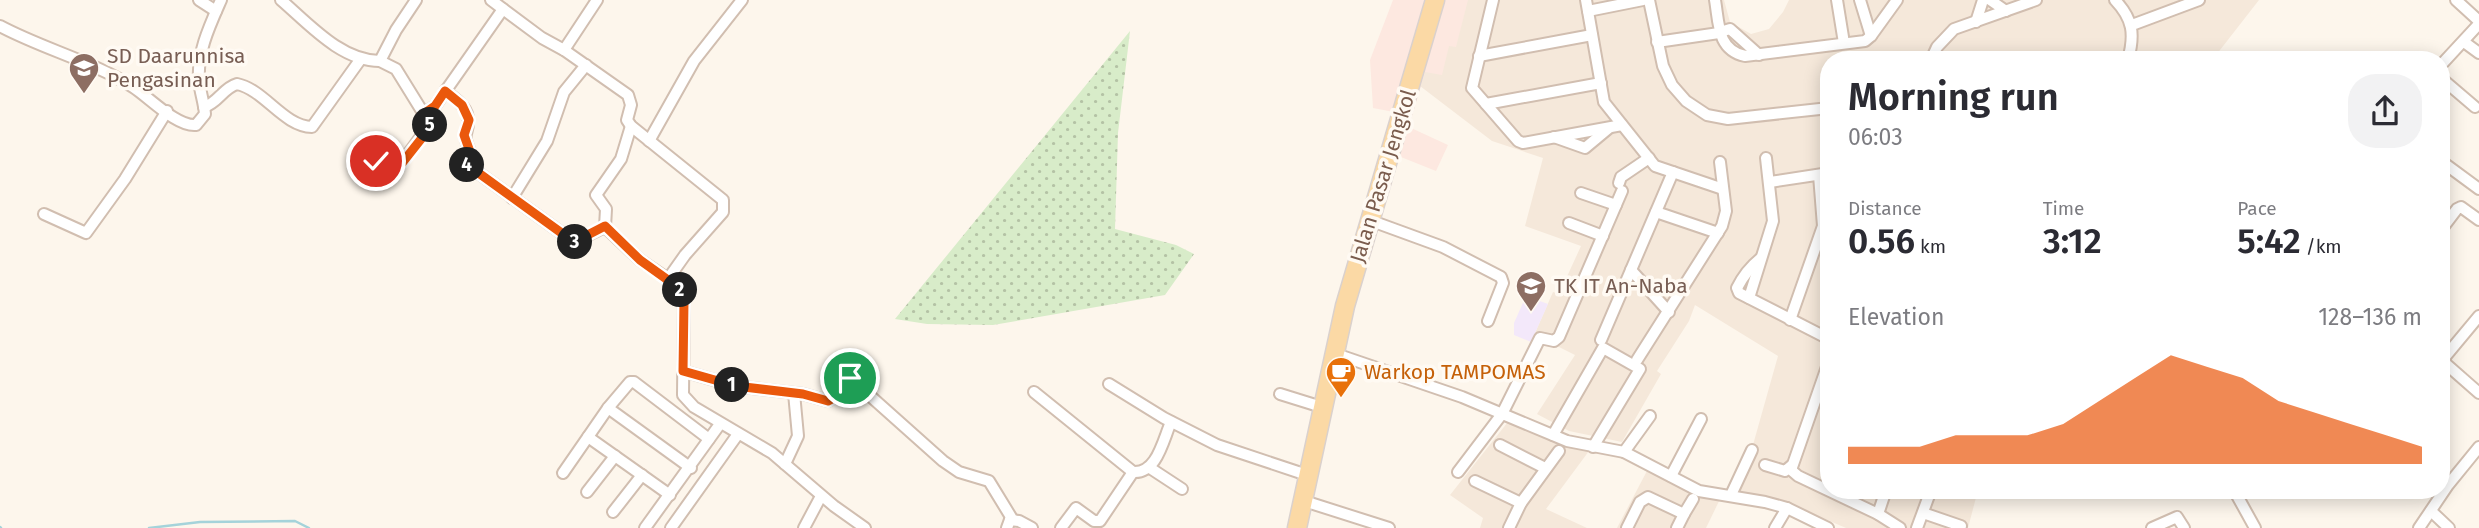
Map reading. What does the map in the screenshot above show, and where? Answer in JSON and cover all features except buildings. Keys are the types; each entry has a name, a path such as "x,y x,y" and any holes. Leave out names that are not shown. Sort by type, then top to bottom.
{"main road":[{"name":"Jalan Pasar Jengkol","path":"1297,528 1345,306 1435,0"}],"street":[{"path":"0,26 113,76 167,111 182,124 196,125 203,118 204,107 199,63 218,5 199,0"},
{"path":"281,0 325,37 360,60 380,61 396,69 425,113 430,124 429,129 395,172 376,161"},
{"path":"491,0 542,38 564,50 628,95 631,105 627,120 631,126 720,197 724,205 723,212 668,279"},
{"path":"564,50 597,0"},
{"path":"649,141 694,61 742,0"},
{"path":"1494,0 1472,88 1518,141 1523,143 1617,126"},
{"path":"1643,0 1587,5 1604,102 1617,126 1656,166 1723,189"},
{"path":"1649,0 1663,66 1672,85 1686,101 1707,115 1728,119 1820,109"},
{"path":"1715,0 1720,33 1730,50 1739,55 1759,55 1865,41 1897,0"},
{"path":"1837,0 1844,43"},
{"path":"1860,0 1871,36"},
{"path":"1976,22 1983,0"},
{"path":"1990,0 2006,11"},
{"path":"1936,51 1945,37 1954,30 2036,0"},
{"path":"2115,0 2132,25 2130,51"},
{"path":"2132,25 2199,0"},
{"path":"2450,56 2479,22 2456,0"},
{"path":"380,61 412,1"},
{"path":"425,113 435,106 503,9"},
{"path":"1657,42 1720,33 1730,29 1759,55"},
{"path":"1479,56 1592,35"},
{"path":"2464,41 2479,53"},
{"path":"204,107 237,84 256,93 298,124 312,127 360,60"},
{"path":"512,198 547,141 564,92 586,65"},
{"path":"1486,104 1601,83"},
{"path":"2450,86 2475,107"},
{"path":"445,91 462,105 469,120 464,135 469,149 462,161 574,242 605,226"},
{"path":"44,214 86,233 125,179 167,111"},
{"path":"631,126 621,159 596,195 606,209 605,226 640,260 679,288 684,301 683,396 720,424 772,453 821,496 865,528"},
{"path":"1554,137 1585,148 1617,126"},
{"path":"1458,472 1503,414 1540,338 1554,341 1559,337 1604,236 1616,205 1621,177 1649,158"},
{"path":"1766,158 1773,221 1760,259 1748,269 1737,288 1739,293 1820,335"},
{"path":"2450,162 2458,158"},
{"path":"1637,360 1670,312 1683,285 1722,226 1726,211 1720,162"},
{"path":"2450,168 2479,190"},
{"path":"1601,340 1673,172"},
{"path":"1770,182 1820,175"},
{"path":"1581,193 1616,205"},
{"path":"2450,218 2461,207 2479,220"},
{"path":"1656,212 1718,233"},
{"path":"1369,220 1443,247 1501,277 1503,283 1488,321"},
{"path":"1569,223 1604,236"},
{"path":"1790,320 1820,235"},
{"path":"1631,270 1670,312"},
{"path":"2450,351 2479,316"},
{"path":"1553,435 1603,348 1640,369 1593,447"},
{"path":"1336,354 1395,373 1553,435 1593,447 1624,452 1699,491 1731,495 1787,508 1828,528"},
{"path":"2450,367 2478,391"},
{"path":"683,371 736,386 793,393 828,401 835,396 842,382 850,378 953,468 989,481 1009,524 1019,521 1032,528"},
{"path":"563,473 608,408 628,384 634,382 709,439"},
{"path":"1109,384 1171,422 1217,445 1310,476"},
{"path":"1765,465 1785,471 1791,466 1820,386"},
{"path":"1034,392 1133,472 1142,473 1150,468 1171,422"},
{"path":"785,464 798,436 793,393"},
{"path":"1280,394 1325,408"},
{"path":"608,408 691,468"},
{"path":"1624,452 1650,416"},
{"path":"1671,476 1701,419"},
{"path":"645,528 691,468 720,424"},
{"path":"671,528 738,434"},
{"path":"588,437 670,495"},
{"path":"1500,445 1545,468"},
{"path":"2450,484 2479,447"},
{"path":"1731,495 1752,450"},
{"path":"1509,528 1521,503 1559,451"},
{"path":"587,492 615,456"},
{"path":"1791,466 1793,473 1820,486"},
{"path":"1150,468 1182,489"},
{"path":"1060,528 1076,508 1094,521 1100,521 1133,472"},
{"path":"613,512 642,475"},
{"path":"1475,481 1521,503"},
{"path":"804,528 821,496"},
{"path":"1627,528 1640,502 1648,496 1684,514"},
{"path":"1677,528 1693,499"},
{"path":"1849,499 1900,528"},
{"path":"1878,514 1883,499"},
{"path":"1917,528 1928,499"},
{"path":"2239,499 2255,528"},
{"path":"2419,528 2440,499"},
{"path":"1304,502 1388,528"},
{"path":"1775,528 1787,508"},
{"path":"2431,511 2449,528"},
{"path":"1923,513 1961,526"},
{"path":"2152,528 2177,517 2184,528"}],"shaded area":[{"path":"1393,0 1468,0 1456,47 1449,46 1442,75 1425,72 1409,127 1448,145 1436,171 1391,153 1399,113 1373,108 1370,60"},
{"path":"1449,0 1724,0 1730,22 1751,34 1769,29 1789,0 2259,0 2219,51 1820,51 1820,499 1976,499 1968,528 1846,528 1781,500 1740,491 1778,356 1695,305 1689,321 1657,371 1661,374 1622,442 1569,431 1537,414 1575,355 1559,347 1531,342 1553,292 1559,294 1581,246 1525,226 1543,158 1492,141 1420,86"},
{"name":"TK IT An-Naba","path":"1526,296 1548,304 1531,342 1514,335 1514,323"},
{"path":"1511,418 1551,440 1589,451 1546,509 1587,528 1480,528 1483,518 1450,495"},
{"path":"1648,469 1721,497 1706,528 1617,528"}],"green space":[{"path":"1130,31 1118,133 1115,229 1176,245 1194,254 1165,295 993,325 927,324 895,319"}],"waterway":[{"path":"149,528 200,522 295,521 309,528"}],"place":[{"name":"SD Daarunnisa Pengasinan","path":"84,95"},
{"name":"TK IT An-Naba","path":"1531,313"},
{"name":"Warkop TAMPOMAS","path":"1341,399"}],"route":[{"path":"376,161 395,172 429,129 430,124 425,113 435,106 445,91 462,105 469,120 464,135 469,149 462,161 574,242 605,226 640,260 679,288 684,301 683,371 736,386 803,394 824,401 833,399 842,382 850,378"}]}
